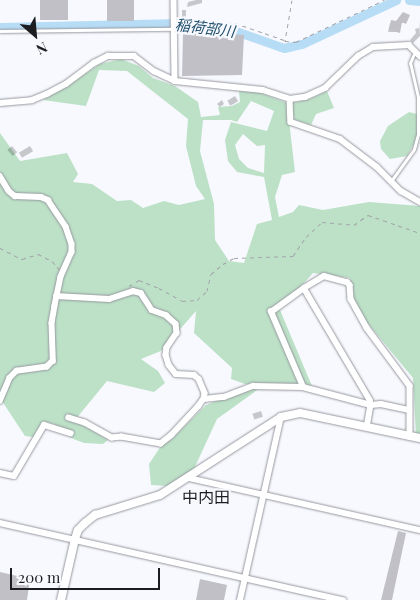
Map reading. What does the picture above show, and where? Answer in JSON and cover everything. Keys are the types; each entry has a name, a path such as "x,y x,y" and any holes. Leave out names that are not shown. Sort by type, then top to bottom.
{"street":[{"path":"174,0 175,81"},
{"path":"0,102 32,100 47,94 66,84 94,63 108,56 134,56 154,71 175,81 263,90 290,99 305,97 325,88 358,56 373,47 409,45 420,56"},
{"path":"290,99 291,122 340,139 377,167 401,191 420,202"},
{"path":"0,176 9,191 15,196 41,197 48,200 53,205 72,244 72,252 56,296 52,323 53,361 47,367 17,371 10,378 0,401"},
{"path":"303,387 300,375 290,361 271,312 324,276 347,282 350,285 351,299 367,328 410,386 410,437"},
{"path":"304,288 372,405 368,427"},
{"path":"56,296 110,299 133,291 142,293 152,310 166,315 176,324 177,333 167,348 169,365 176,374 194,375 205,392 204,399 172,436 161,444 122,437 112,438 85,423 69,418"},
{"path":"204,399 224,397 253,386 303,387 372,405 382,404 409,410"},
{"path":"62,600 78,530 95,515 160,495 281,417 300,413 420,438"},
{"path":"240,600 281,417"},
{"path":"0,473 14,476 44,425 71,433"},
{"path":"189,478 420,530"},
{"path":"0,523 343,600"}],"lane":[{"path":"0,31 175,29"},
{"path":"391,181 414,149 418,134 418,97 410,63 415,50"},
{"path":"414,149 420,153"}],"path":[{"path":"285,41 292,0"},
{"path":"175,22 235,23 285,41 296,42 384,0"},
{"path":"129,286 139,280 159,288 182,301 197,300 207,291 211,274 223,264 234,258 293,256 306,237 322,222 354,224 368,215 420,233"},
{"path":"0,248 22,259 38,254 52,261 63,273"}],"green space":[{"path":"121,59 139,66 153,78 175,86 198,102 201,117 220,115 218,107 232,106 240,102 239,91 258,92 287,103 295,172 282,175 275,197 279,217 293,212 299,205 323,210 369,202 420,206 420,436 416,435 413,378 366,321 353,300 350,278 313,273 280,310 312,386 245,384 231,379 232,368 194,333 196,311 161,351 141,359 158,371 165,383 154,392 107,381 75,420 108,440 103,444 84,443 71,438 54,424 45,422 39,427 33,437 25,436 0,398 0,133 20,161 67,153 78,174 73,182 92,184 117,201 131,200 143,208 164,201 179,205 205,199 196,186 186,146 188,119 127,71 99,70 86,106 43,100 100,64","holes":["251,101 274,111 267,131 231,122 225,140 228,161 237,172 264,177 272,220 257,224 244,263 229,261 215,240 214,204 200,151 203,120 231,120 237,122","243,134 257,146 265,145 264,173 248,168 239,159 235,145"]},
{"path":"327,91 334,108 316,114 311,125 295,120 293,103 310,99"},
{"path":"409,112 417,114 418,137 407,156 390,159 381,149 380,141 388,126"},
{"path":"260,388 217,419 193,471 168,486 151,485 149,464 161,446 172,439 206,405 243,390"}],"building":[{"path":"40,0 68,0 68,20 40,20"},
{"path":"107,0 134,0 134,21 107,21"},
{"path":"403,12 410,15 406,24 402,22 400,33 389,30 391,20 396,21"},
{"path":"183,34 244,35 242,75 182,76"},
{"path":"398,531 406,533 392,600 381,600"},
{"path":"0,572 30,579 27,600 0,600"},
{"path":"200,579 227,585 224,600 196,600"}],"waterway":[{"name":"稲荷部川","path":"0,27 170,23 178,27 230,29 284,48 302,44 396,0"},
{"name":"稲荷部川","path":"409,0 420,1"}],"district":[{"name":"中内田","path":"206,497"}]}
